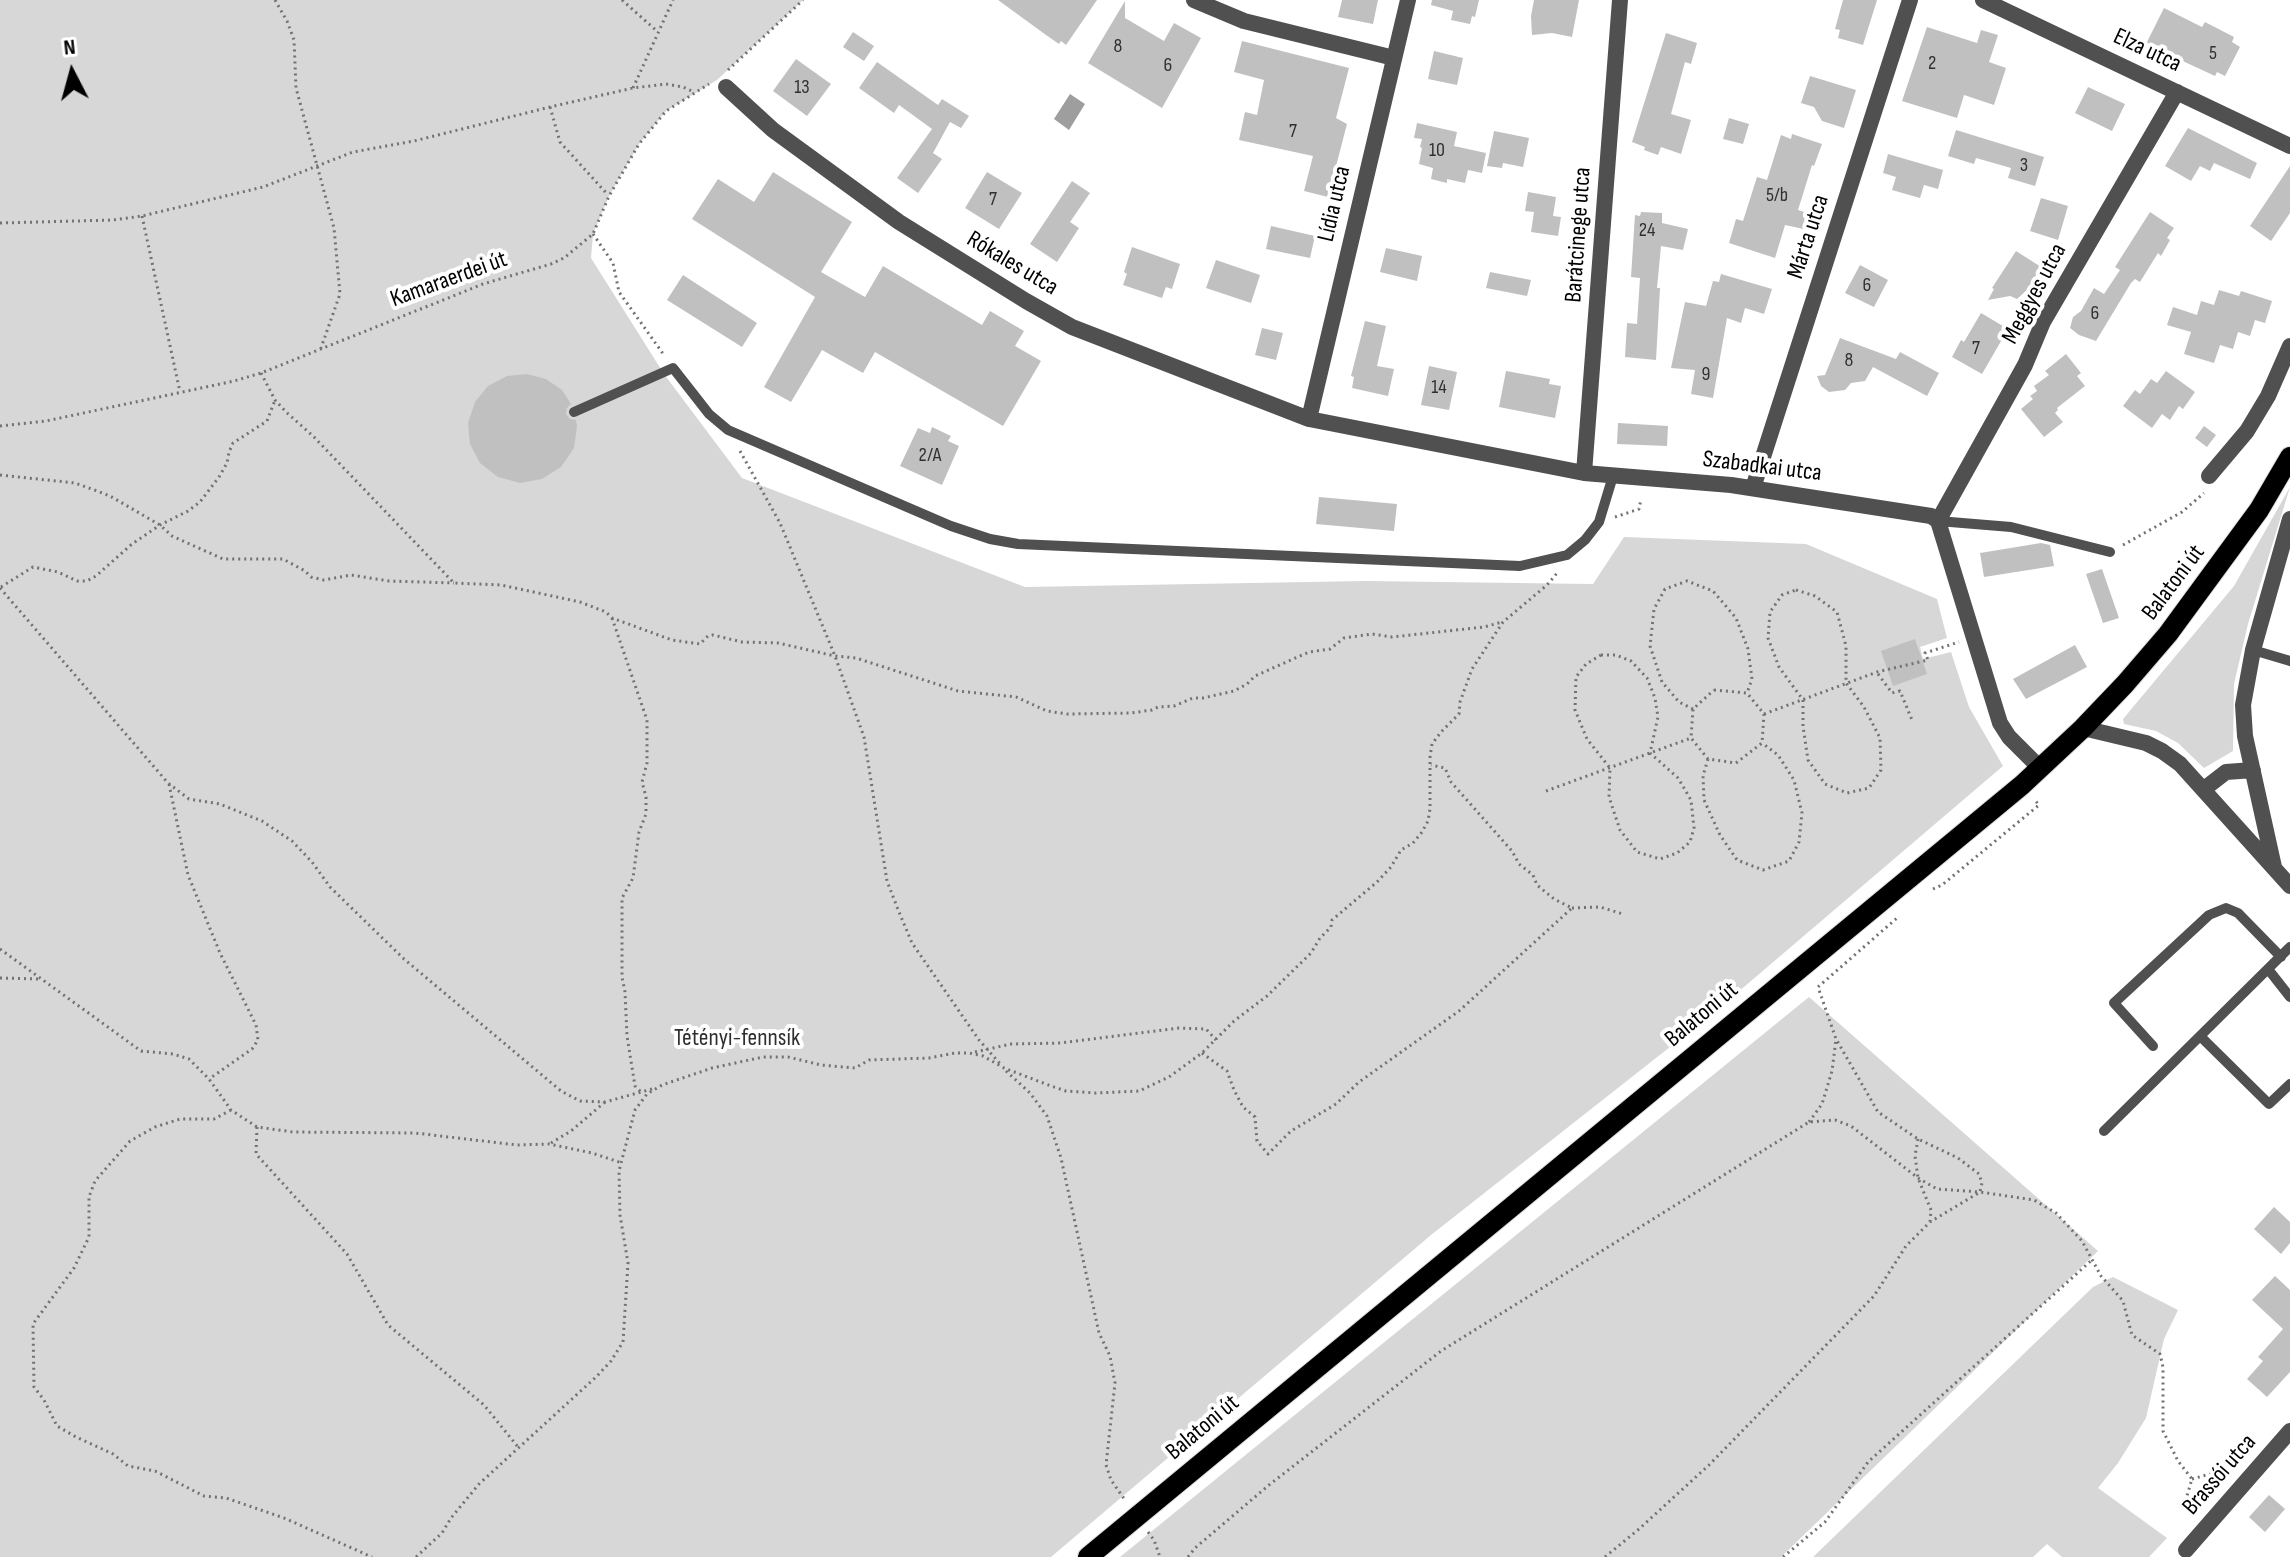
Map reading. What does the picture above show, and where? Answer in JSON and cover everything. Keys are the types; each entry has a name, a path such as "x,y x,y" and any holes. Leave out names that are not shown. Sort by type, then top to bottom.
{"main road":[{"name":"Balatoni út","path":"1088,1557 1936,858 2040,768 2125,684 2198,595 2259,510 2290,457"}],"street":[{"path":"1194,0 1244,21 1394,58"},
{"name":"Lídia utca","path":"1309,419 1408,0"},
{"name":"Barátcinege utca","path":"1584,473 1620,0"},
{"name":"Márta utca","path":"1753,488 1910,0"},
{"name":"Elza utca","path":"1983,0 2290,146"},
{"name":"Rókales utca","path":"722,84 773,130 899,222 1038,308 1072,327 1309,419"},
{"name":"Meggyes utca","path":"1938,521 2025,365 2043,322 2177,92"},
{"path":"2209,476 2247,431 2268,396 2290,346"},
{"name":"Szabadkai utca","path":"1309,419 1584,473 1753,488 1931,516 1938,521"},
{"path":"2274,867 2245,736 2243,705 2253,650 2290,519"},
{"path":"1938,521 2000,723 2009,737 2040,768"},
{"path":"2083,728 2125,737 2162,751 2180,764 2290,886"},
{"path":"2204,789 2226,772 2253,770"},
{"name":"Brassói utca","path":"2186,1550 2290,1431"}],"lane":[{"path":"574,412 673,368 709,414 728,430 951,526 990,539 1018,544 1520,566 1567,555 1585,540 1599,522 1613,476"},
{"path":"1938,521 2011,527 2110,552"},
{"path":"2253,650 2290,661"},
{"path":"2153,1046 2114,1003 2209,915 2226,908 2238,913 2281,957"},
{"path":"2104,1131 2290,947"},
{"path":"2268,969 2290,997"},
{"path":"2200,1036 2269,1104 2290,1084"}],"path":[{"path":"275,0 294,40 296,88 334,228 340,294 321,348"},
{"path":"622,0 659,33"},
{"path":"633,88 673,0"},
{"path":"728,70 803,0"},
{"path":"0,223 113,220 142,216 263,187 353,152 414,141 633,88 666,84 694,92"},
{"name":"Kamaraerdei út","path":"0,426 46,421 181,394 261,373 483,284 564,258 593,234 609,196 639,144 666,111 694,92 722,84"},
{"path":"550,107 560,142 609,196"},
{"path":"142,216 181,394"},
{"path":"593,234 613,263 619,292 673,368"},
{"path":"261,373 275,400 286,412 313,436 454,583"},
{"path":"275,400 267,421 233,443 227,463 200,502 120,553 96,576 87,581 77,581 58,572 33,567 0,588 168,783 189,799 220,804 262,821 292,841 330,887 404,959 561,1091 580,1101 605,1102 642,1093 712,1068 763,1057 788,1057 821,1065 855,1068 869,1060 929,1058 1011,1044 1061,1043 1179,1028 1206,1029 1216,1040"},
{"path":"728,430 780,523 835,656 864,737 887,881 912,943 988,1050 1030,1093 1047,1116 1055,1135 1099,1333 1110,1356 1115,1383 1106,1465 1111,1480 1136,1517"},
{"path":"0,475 75,483 110,496 160,525 172,536 223,559 283,559 311,577 324,580 351,575 389,581 501,585 536,591 546,596 580,602 606,612 612,618 672,640 700,644 713,635 742,642 778,643 856,658 958,691 1016,697 1047,711 1067,714 1131,713 1234,691 1255,676 1309,652 1330,649 1344,638 1372,634 1392,637 1484,627 1503,622"},
{"path":"2110,552 2182,512 2209,488 2209,476"},
{"path":"1599,522 1639,509 1641,499"},
{"path":"969,1053 1066,1091 1116,1093 1139,1091 1169,1077 1202,1053 1311,953 1331,927 1332,920 1377,882 1401,850 1413,843 1422,832 1430,809 1432,744 1459,714 1472,669 1503,622 1547,585 1560,570 1567,555"},
{"path":"1693,709 1679,702 1662,682 1650,646 1654,609 1659,599 1665,589 1687,581 1713,591 1736,618 1748,649 1752,679 1747,693"},
{"path":"1796,590 1815,596 1837,612 1846,646 1846,683 1864,707 1880,738 1881,770 1869,788 1847,793 1825,784 1808,760 1803,700 1779,667 1768,638 1770,612 1782,595 1796,590"},
{"path":"612,618 647,720 647,763 642,782 646,814 639,832 633,878 622,898 622,977 627,1036 635,1086 642,1093"},
{"path":"1764,714 1877,672 1928,660 1925,653 1974,639"},
{"path":"1601,655 1616,655 1631,661 1647,678 1658,717 1650,753 1678,778 1691,800 1694,828 1690,842 1677,853 1660,859 1637,852 1620,830 1609,797 1610,768 1587,739 1575,710 1576,677 1586,664 1601,655"},
{"path":"1877,672 1892,693 1900,691 1912,720"},
{"path":"1714,690 1747,693 1764,714 1762,743 1736,763 1708,759 1691,738 1693,709 1714,690"},
{"path":"1546,791 1691,738"},
{"path":"1708,759 1703,776 1704,800 1720,835 1737,860 1763,870 1789,861 1799,842 1802,813 1794,780 1778,755 1762,743"},
{"path":"1430,765 1445,768 1451,782 1512,851 1519,864 1554,899 1572,908 1600,907 1623,914"},
{"path":"168,783 188,875 220,953 256,1025 258,1040 252,1049 209,1079"},
{"path":"1933,889 1942,885 2039,805"},
{"path":"1202,1053 1227,1071 1243,1107 1255,1117 1257,1141 1268,1154 1291,1131 1336,1104 1359,1082 1459,1011 1572,908"},
{"path":"1605,1557 1709,1465 1874,1296 1906,1246 1930,1222 1980,1192 1982,1183 1979,1174 1958,1158 1918,1139 1878,1112 1836,1039 1818,987 1897,918"},
{"path":"0,949 141,1051 189,1059 209,1079 231,1110 257,1127 293,1132 415,1133 517,1145 549,1144 622,1163"},
{"path":"0,978 40,979"},
{"path":"1188,1557 1269,1485 1441,1351 1809,1122 1822,1104 1832,1071 1836,1039"},
{"path":"416,1557 442,1533 479,1484 596,1377 623,1342 628,1263 620,1215 619,1171 635,1110 647,1094 662,1085"},
{"path":"549,1144 571,1131 605,1102"},
{"path":"231,1110 214,1119 180,1119 155,1127 130,1141 95,1181 89,1197 89,1237 74,1268 33,1324 34,1387 57,1426 113,1454 128,1466 155,1471 204,1496 226,1498 284,1518 372,1557"},
{"path":"1809,1122 1835,1120 1851,1126 1937,1189 2034,1200 2056,1213 2082,1241 2101,1276 2123,1301 2132,1335 2160,1354 2163,1367 2163,1431 2178,1461 2192,1479"},
{"path":"257,1127 256,1154 347,1254 388,1325 484,1405 518,1447"},
{"path":"1918,1139 1915,1156 1918,1178 1931,1210 1930,1222"},
{"path":"1783,1557 1825,1522 1868,1462 2093,1259"},
{"path":"2192,1479 2210,1474 2246,1480"},
{"path":"2192,1479 2187,1496 2195,1511 2213,1518"},
{"path":"1154,1540 1160,1557"}],"green space":[{"name":"Tétényi-fennsík","path":"0,0 803,0 717,80 666,111 639,144 609,196 593,234 591,258 664,374 742,478 1025,587 1365,581 1593,584 1624,537 1806,544 1937,599 1947,638 1920,647 1923,659 1951,652 1969,707 2003,766 1717,1010 1431,1235 1051,1557 0,1557"},
{"path":"2290,487 2248,624 2234,684 2233,751 2204,768 2178,743 2156,731 2124,724 2123,719 2234,586"},
{"path":"1809,997 2098,1251 1781,1557 1120,1557"},
{"path":"2113,1277 2178,1310 2164,1339 2146,1418 2098,1488 2167,1538 2149,1557 2062,1557 2047,1544 2033,1557 1813,1557 2093,1287"}],"shaded area":[{"path":"1070,94 1085,104 1069,130 1054,119"}],"building":[{"path":"998,0 1097,0 1066,45 1061,41 1059,44"},
{"path":"1342,0 1378,0 1373,24 1338,17"},
{"path":"1432,0 1479,0 1470,24 1451,20 1453,11 1431,5"},
{"path":"1534,0 1579,0 1572,37 1552,33 1532,35"},
{"path":"1843,0 1877,0 1863,45 1838,38 1840,30 1835,29"},
{"path":"1125,1 1125,18 1164,41 1174,23 1201,38 1162,108 1088,63"},
{"path":"2164,8 2202,27 2205,22 2234,37 2232,42 2240,47 2225,76 2217,72 2215,76 2146,44"},
{"path":"1927,27 1977,43 1981,30 1998,35 1989,62 2006,68 1994,105 1964,95 1957,118 1902,101"},
{"path":"853,32 874,46 864,61 843,47"},
{"path":"1666,33 1697,43 1691,64 1685,62 1671,114 1691,120 1681,154 1661,147 1658,155 1632,142"},
{"path":"1242,41 1349,68 1336,118 1347,124 1328,197 1304,191 1313,156 1239,140 1245,112 1257,115 1264,80 1234,72"},
{"path":"1434,51 1463,58 1457,85 1428,79"},
{"path":"796,59 831,84 807,116 773,91"},
{"path":"877,62 938,105 942,99 969,116 961,128 950,122 933,153 942,159 918,193 897,178 932,129 899,105 894,113 859,88"},
{"path":"1810,76 1856,90 1844,128 1822,121 1814,107 1801,103"},
{"path":"2088,87 2125,104 2112,131 2075,113"},
{"path":"1729,118 1749,124 1743,144 1723,139"},
{"path":"1417,123 1457,132 1454,146 1486,153 1482,173 1468,170 1465,183 1431,179 1433,168 1419,164 1422,139 1414,138"},
{"path":"2188,128 2257,163 2250,179 2214,163 2210,171 2200,166 2191,181 2165,166"},
{"path":"1956,130 2044,157 2035,186 2008,178 2011,168 1976,158 1974,164 1948,156"},
{"path":"1494,131 1529,138 1523,167 1503,163 1502,168 1487,166"},
{"path":"1792,134 1822,144 1798,210 1817,216 1813,231 1785,225 1775,258 1729,243 1736,219 1743,221 1757,177 1767,180 1781,135 1791,139"},
{"path":"1888,154 1943,170 1938,189 1924,185 1920,198 1892,190 1896,177 1883,173"},
{"path":"2290,166 2290,213 2271,241 2250,226"},
{"path":"773,172 852,222 821,272 865,297 883,266 982,325 990,311 1024,331 1015,346 1041,361 1003,426 875,352 863,373 822,350 791,402 764,387 815,297 692,219 718,179 754,202"},
{"path":"987,172 1022,193 999,229 965,208"},
{"path":"1072,181 1090,193 1070,222 1079,228 1057,262 1030,244"},
{"path":"1528,192 1556,197 1553,216 1561,217 1558,236 1531,232 1534,212 1525,211"},
{"path":"2041,198 2068,206 2058,240 2030,231"},
{"path":"1641,212 1662,213 1662,223 1688,229 1683,250 1661,246 1656,360 1625,357 1627,323 1637,324 1640,278 1631,277 1635,215 1640,216"},
{"path":"2150,212 2174,228 2161,256 2158,253 2140,282 2135,279 2131,283 2096,341 2079,335 2070,328 2073,317 2081,311 2094,288 2104,294 2120,270 2115,267"},
{"path":"1271,226 1315,236 1310,258 1266,249"},
{"path":"1132,247 1180,264 1172,289 1166,287 1162,298 1123,285"},
{"path":"1386,248 1422,256 1417,281 1380,272"},
{"path":"2016,251 2041,267 2027,290 2017,299 2010,296 1988,300 1992,288"},
{"path":"1216,260 1260,275 1251,303 1206,288"},
{"path":"1860,265 1888,280 1874,307 1845,293"},
{"path":"1490,272 1531,280 1527,296 1486,288"},
{"path":"1721,274 1772,289 1764,314 1745,308 1741,323 1727,318 1713,398 1691,394 1695,370 1671,368 1685,302 1706,306 1713,281 1719,282"},
{"path":"683,275 757,323 742,347 667,300"},
{"path":"2219,290 2239,296 2241,291 2272,301 2265,323 2255,320 2250,336 2238,332 2233,349 2220,345 2214,363 2184,354 2191,332 2167,325 2173,307 2197,315 2201,301 2214,305"},
{"path":"1981,313 2008,329 1982,374 1952,357"},
{"path":"1365,321 1386,326 1377,366 1394,369 1388,396 1352,388 1354,377 1351,376"},
{"path":"1262,328 1283,333 1276,360 1255,355"},
{"path":"1840,338 1896,359 1900,352 1939,373 1927,396 1873,367 1865,381 1851,383 1845,390 1829,392 1821,386 1817,376 1825,375"},
{"path":"2066,354 2081,373 2077,376 2085,386 2057,408 2055,413 2063,422 2044,437 2021,409 2033,399 2030,396 2037,391 2034,386 2049,375 2045,371"},
{"path":"1429,366 1457,372 1449,410 1421,405"},
{"path":"1506,371 1550,379 1549,384 1561,386 1555,418 1499,407"},
{"path":"2166,371 2195,392 2183,409 2179,406 2170,420 2162,414 2152,428 2123,406 2135,390 2140,394 2151,379 2157,383"},
{"path":"527,374 546,379 562,390 571,404 566,414 576,420 577,426 574,448 561,467 542,479 520,483 498,477 480,463 470,444 468,423 475,402 488,386 507,376"},
{"path":"1618,423 1668,426 1667,446 1617,444"},
{"path":"2204,426 2216,435 2207,447 2195,438"},
{"path":"932,427 951,436 948,441 959,446 942,485 900,466 918,428 930,433"},
{"path":"1319,497 1397,504 1394,531 1316,524"},
{"path":"2041,543 2050,545 2054,566 1984,577 1980,553"},
{"path":"2102,569 2119,618 2103,623 2086,574"},
{"path":"1915,639 1927,674 1893,686 1881,651"},
{"path":"2075,645 2087,667 2026,699 2013,679"},
{"path":"2274,1207 2290,1222 2290,1243 2281,1254 2254,1229"},
{"path":"2275,1276 2290,1290 2290,1372 2267,1397 2247,1379 2263,1361 2258,1357 2283,1329 2252,1300"},
{"path":"2269,1495 2285,1509 2265,1532 2249,1517"}]}
